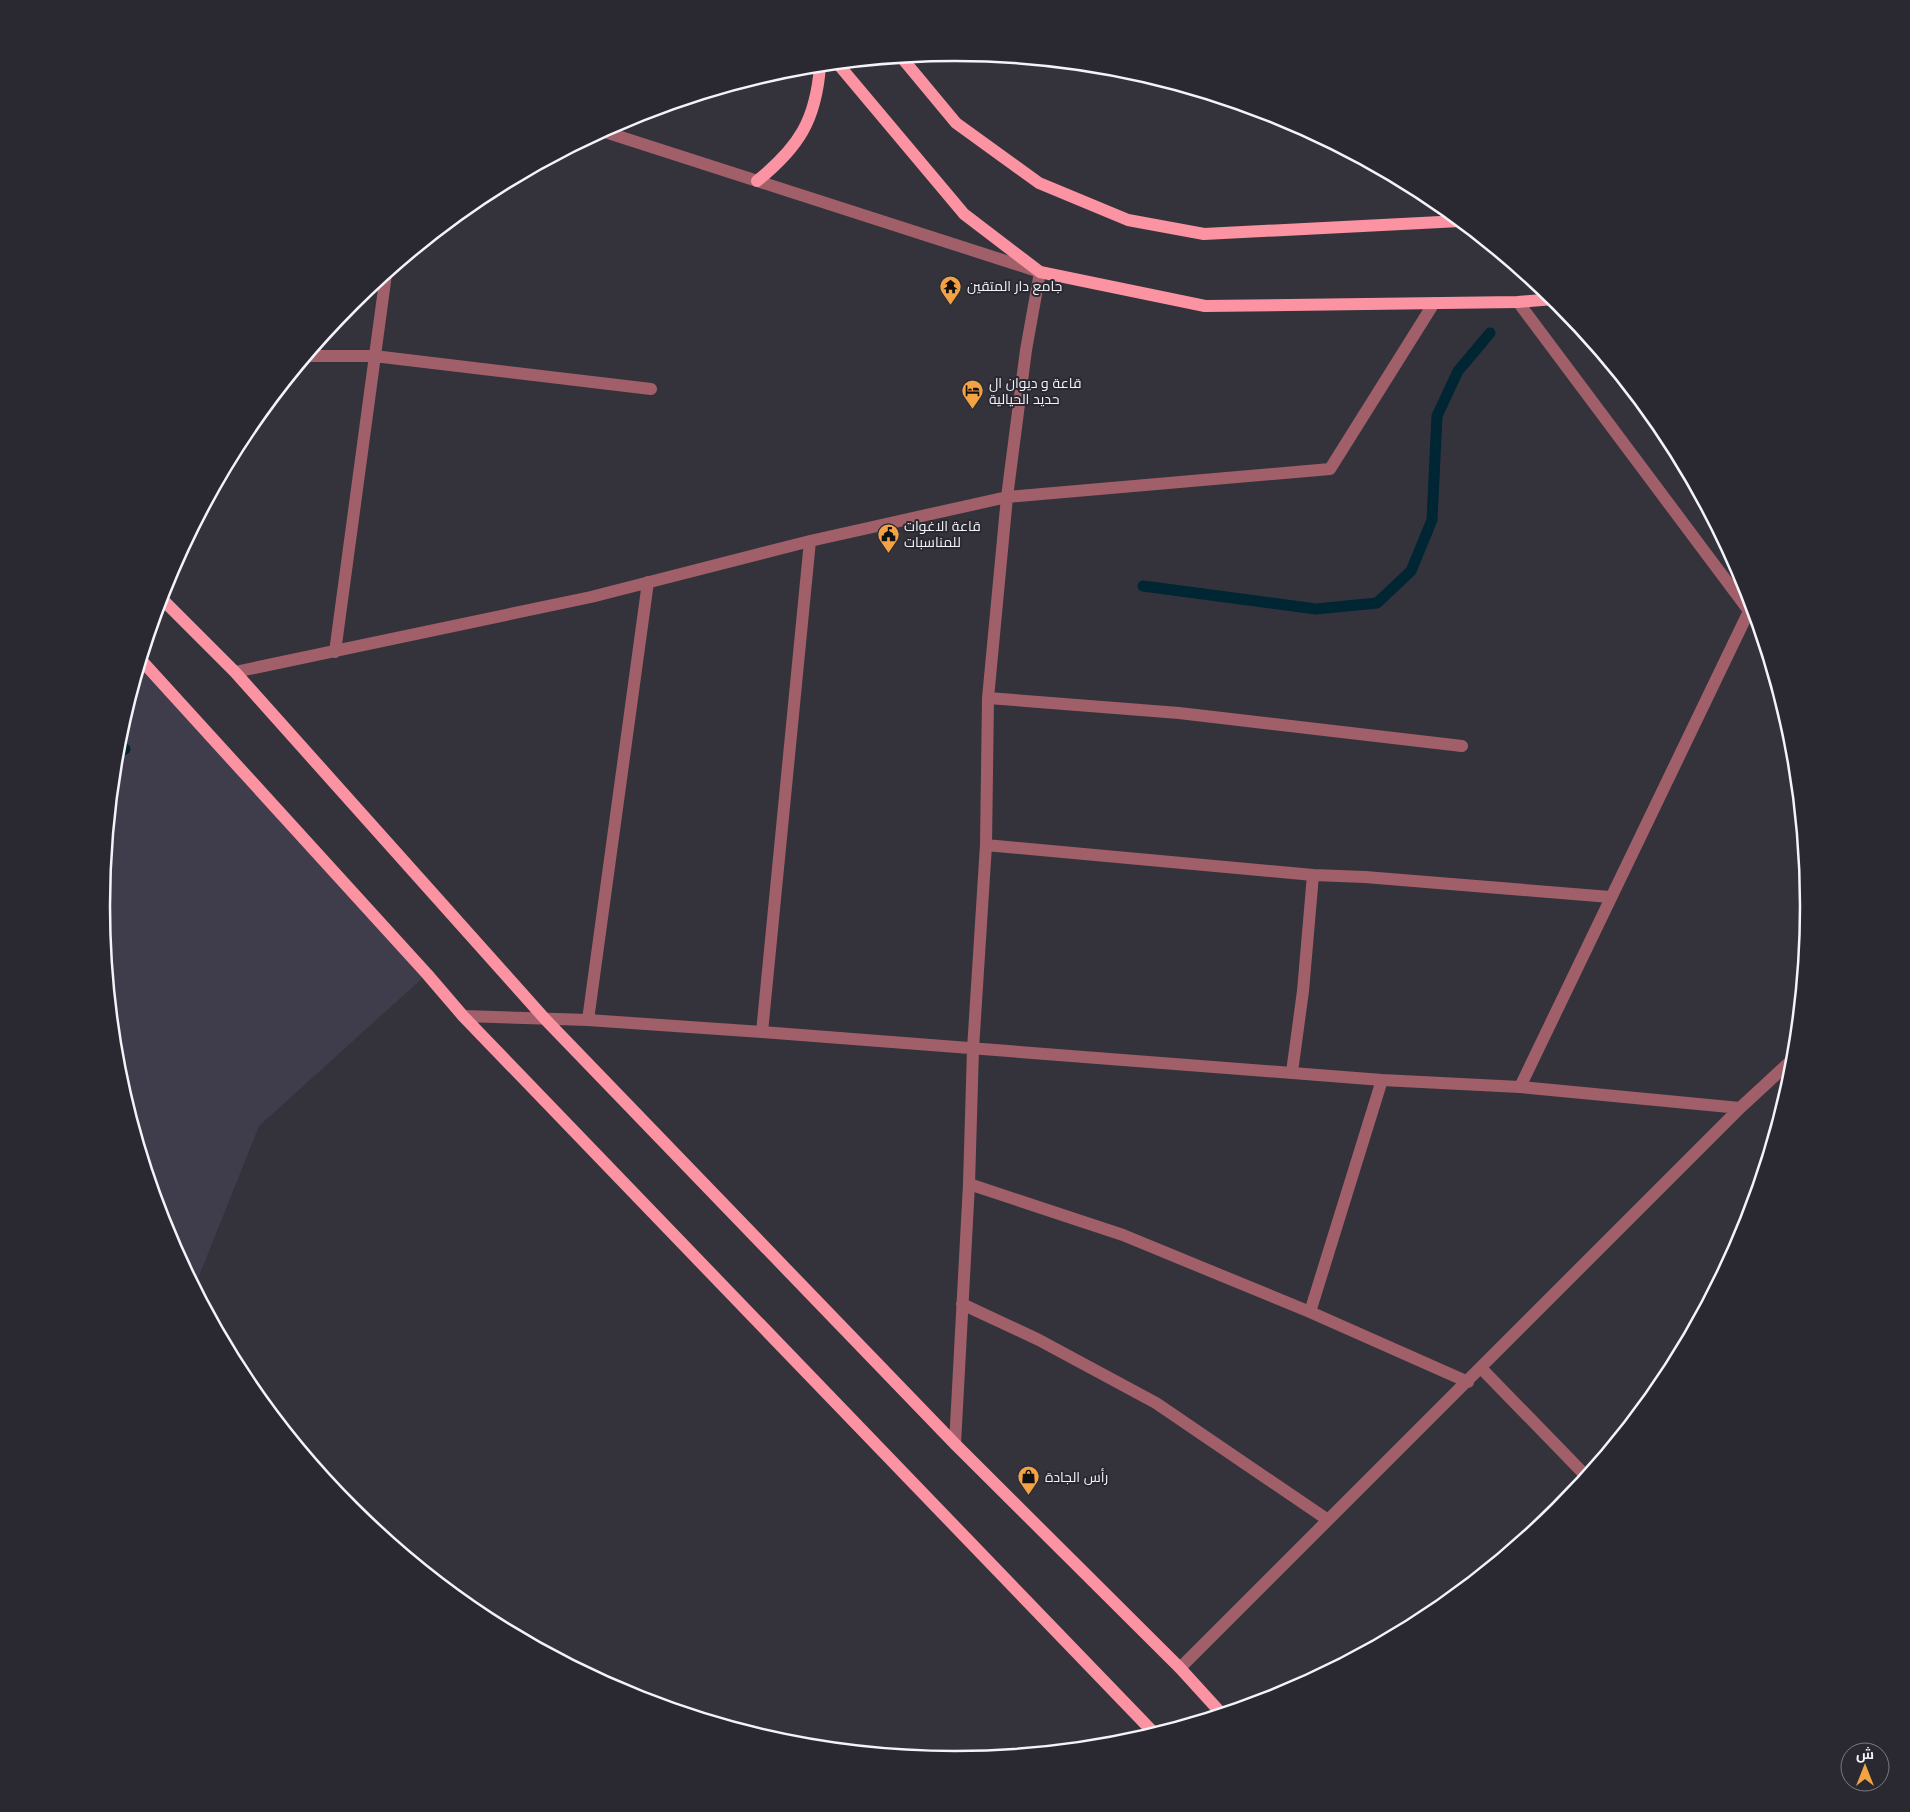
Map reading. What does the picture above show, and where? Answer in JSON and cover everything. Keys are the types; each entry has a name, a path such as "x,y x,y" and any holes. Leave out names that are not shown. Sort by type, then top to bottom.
{"main road":[{"path":"906,63 956,123 1039,183 1128,220 1204,234 1450,222"},
{"path":"842,69 964,214 1040,272 1205,306 1518,302 1542,300"},
{"path":"757,181 779,164 796,143 805,127 817,93 819,72"},
{"path":"167,604 235,672 545,1019 955,1444 1180,1668 1217,1709"},
{"path":"146,665 428,974 463,1016 1149,1728"}],"street":[{"path":"611,135 1040,272 1026,350 1007,497 988,698 986,845 973,1049 969,1184 955,1444"},
{"path":"335,652 385,284"},
{"path":"1518,302 1743,602"},
{"path":"235,672 582,599 810,541 1007,497 1330,468 1434,303"},
{"path":"314,356 374,356 651,389"},
{"path":"762,1032 810,541"},
{"path":"588,1020 648,582"},
{"path":"1520,1087 1610,897 1749,620"},
{"path":"988,698 1179,713 1462,746"},
{"path":"986,845 1313,875 1365,877 1610,897"},
{"path":"1292,1072 1304,991 1313,875"},
{"path":"463,1016 588,1020 762,1032 1382,1080 1520,1087 1740,1108"},
{"path":"1180,1668 1740,1108 1785,1067"},
{"path":"1310,1312 1382,1080"},
{"path":"969,1184 1123,1235 1310,1312 1468,1382"},
{"path":"962,1304 1039,1340 1156,1403 1328,1520"},
{"path":"1482,1368 1582,1472"}],"shaded area":[{"path":"145,667 427,974 259,1126 197,1280 155,1178 139,1125 126,1071 117,1016 112,961 110,906 117,796 126,741"}],"waterway":[{"path":"1143,586 1316,609 1377,603 1411,571 1432,520 1437,416 1458,371 1490,333"}],"place":[{"name":"جامع دار المتقين","path":"951,305"},
{"name":"قاعة و ديوان ال حديد الحيالية","path":"973,410"},
{"name":"قاعة الاغوات للمناسبات","path":"888,553"},
{"name":"رأس الجادة","path":"1029,1496"}]}
